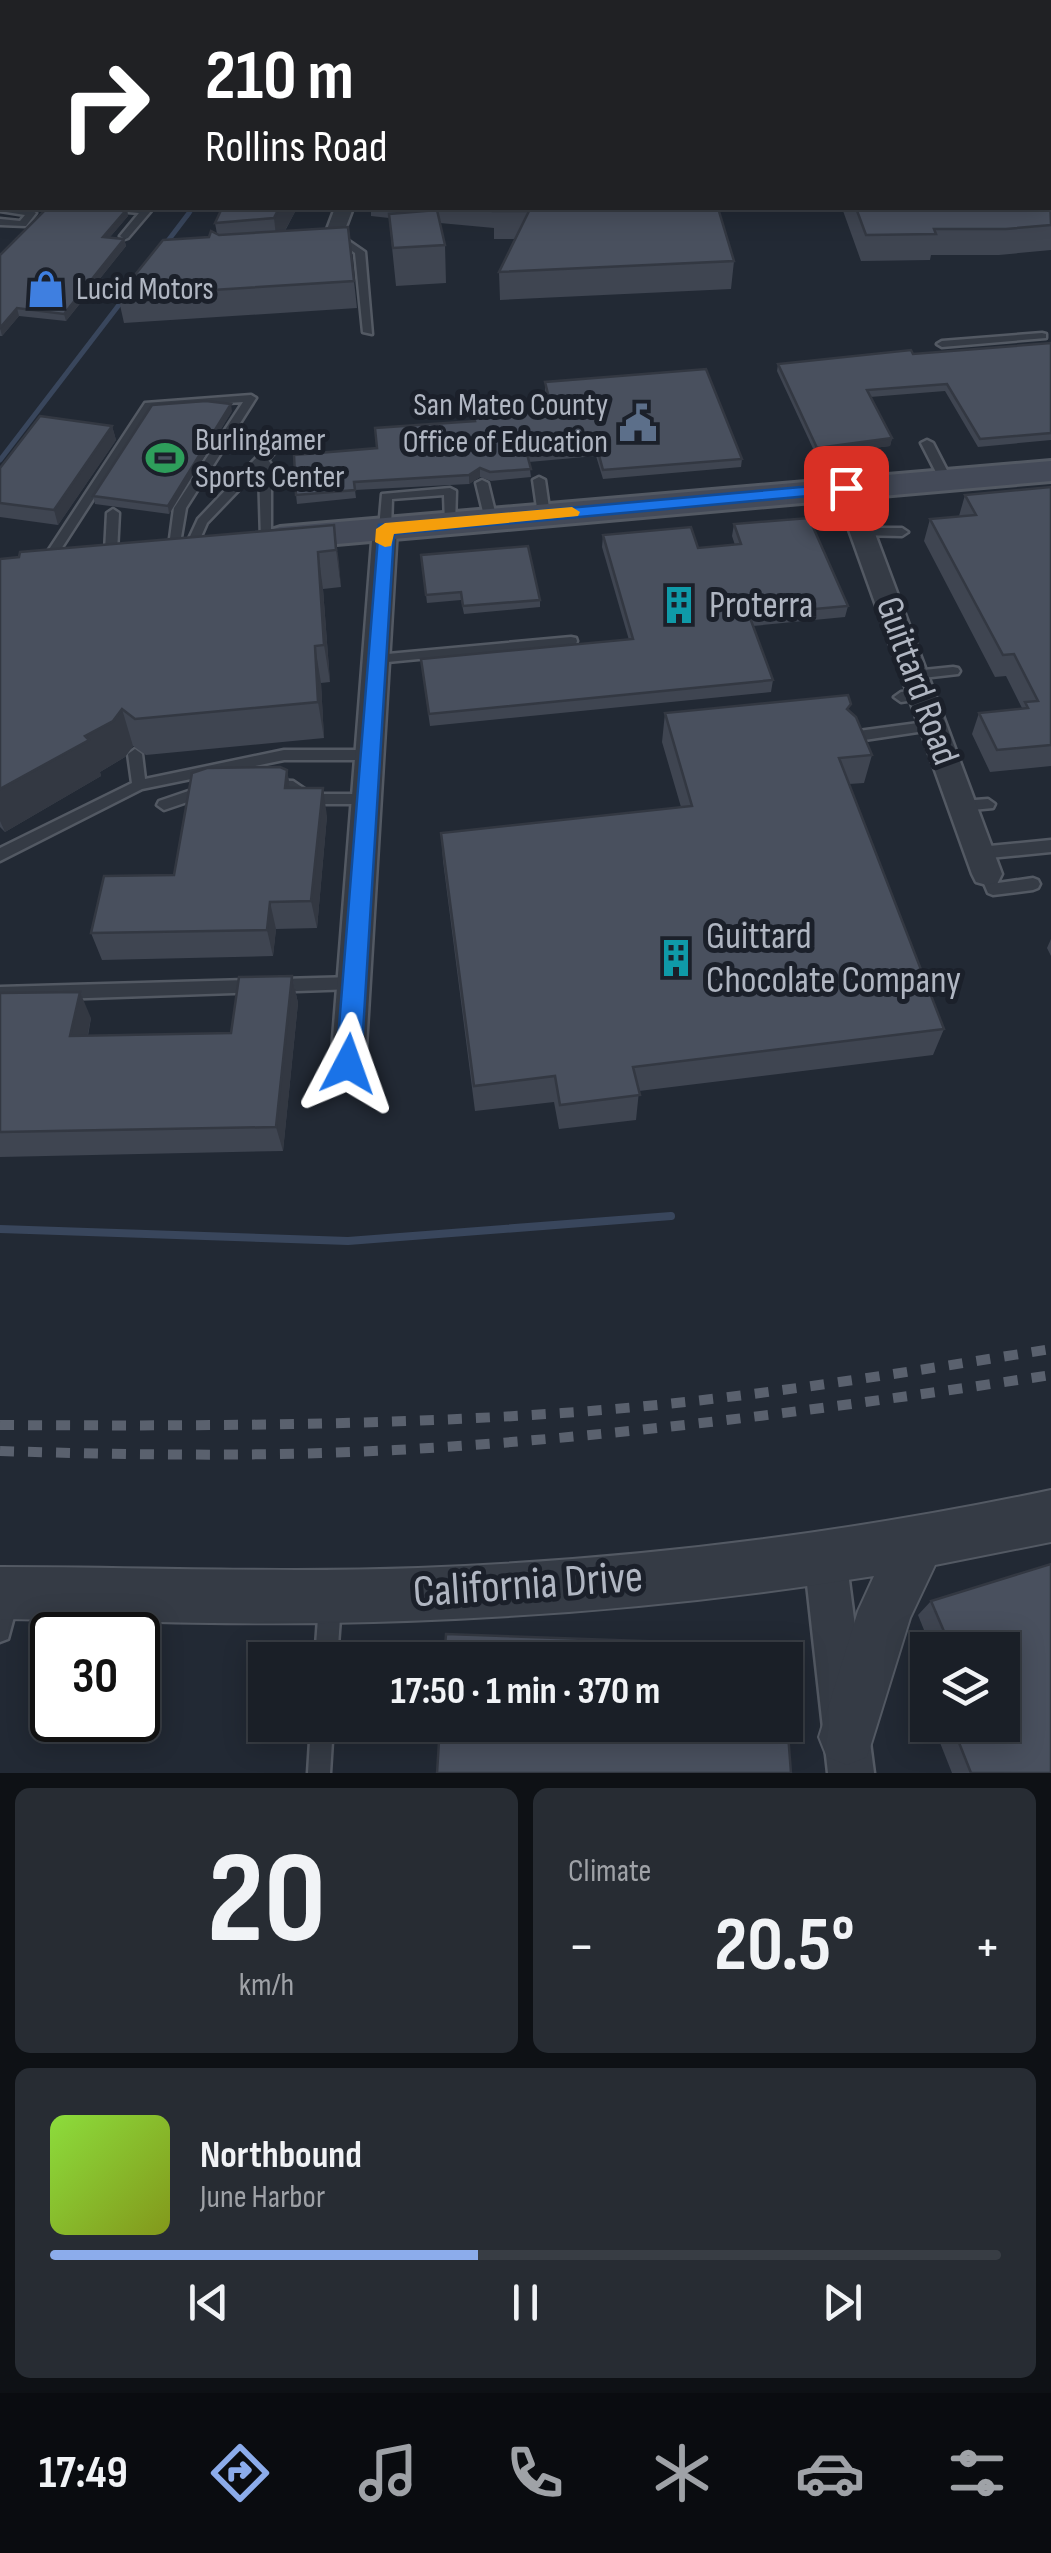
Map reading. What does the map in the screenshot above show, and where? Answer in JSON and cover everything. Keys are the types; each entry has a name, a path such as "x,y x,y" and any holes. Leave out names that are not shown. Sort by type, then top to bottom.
{"main road":[{"path":"34,558 451,523 555,519 788,486 846,488 1051,471"}],"street":[{"path":"327,237 343,210"},
{"name":"Guittard Road","path":"846,488 912,689 976,805 983,864"},
{"path":"348,1064 377,658 387,628 385,529"},
{"name":"California Drive","path":"135,1612 718,1572 1051,1516"},
{"path":"849,1755 885,1611 920,1541"},
{"path":"825,1557 849,1755"},
{"name":"California Drive","path":"3,1606 53,1612"}],"lane":[{"path":"0,222 23,224 31,213 18,210"},
{"path":"125,236 146,211 136,210"},
{"path":"0,232 17,234"},
{"path":"327,237 360,252 368,332"},
{"path":"942,344 1042,336"},
{"path":"34,558 149,405 251,398 180,508 183,546"},
{"path":"927,443 946,480"},
{"path":"183,546 265,455 267,539"},
{"path":"539,480 555,519"},
{"path":"482,483 492,520"},
{"path":"111,552 113,513"},
{"path":"862,532 902,532"},
{"path":"377,658 571,641"},
{"path":"912,689 953,671"},
{"path":"851,737 933,726"},
{"path":"135,754 138,785"},
{"path":"0,855 138,785 284,754 370,755"},
{"path":"252,786 288,784 309,799 367,799"},
{"path":"164,804 216,786"},
{"path":"1033,884 993,889 983,864 1051,846"},
{"path":"0,994 354,983"},
{"path":"327,1642 331,1596"},
{"path":"319,1773 321,1742"}],"building":[{"name":"Lucid Motors","path":"45,210 126,210 103,237 124,239 64,314 17,308 0,328 0,255"},
{"path":"221,210 278,210 274,218 215,223"},
{"path":"437,210 445,245 393,248 389,214"},
{"path":"719,210 734,261 499,272 529,211 493,211"},
{"path":"857,210 1050,210 1051,225 866,235"},
{"path":"348,227 354,281 118,296 163,240 209,237 211,231 219,235"},
{"path":"1051,343 1051,433 980,439 947,384 867,390 892,438 817,448 778,364 911,350 913,354"},
{"path":"706,369 742,459 603,470 597,448 527,454 531,469 490,472 480,468 469,475 354,482 355,490 296,495 294,455 377,448 375,428 475,421 472,409 550,402 545,382"},
{"name":"Burlingamer Sports Center","path":"206,401 231,404 168,506 93,496 152,405"},
{"path":"40,416 112,426 54,510 0,503 0,468"},
{"path":"1051,487 1051,745 997,750 979,713 1028,708 1025,702 1038,701 1014,654 1003,655 930,519 976,515 965,495"},
{"path":"809,518 848,606 749,615 773,680 429,714 421,659 633,639 603,535 691,527 698,548 741,544 734,524"},
{"path":"334,525 336,550 318,552 324,645 315,646 318,702 135,719 122,709 113,721 85,736 89,740 0,789 0,559 19,557 20,552"},
{"path":"528,546 540,600 463,606 461,592 426,595 421,555"},
{"name":"Guittard Chocolate Company","path":"848,695 851,704 847,709 856,717 872,755 839,758 944,1029 633,1067 640,1095 560,1105 555,1076 474,1086 441,833 692,806 665,713"},
{"path":"207,768 287,770 285,788 323,788 311,901 270,902 267,930 91,933 104,876 174,875 192,773"},
{"path":"292,976 276,1127 0,1132 0,993 80,992 70,1036 231,1033 239,977"},
{"path":"1051,1564 1051,1773 971,1773 959,1742 1020,1742 1020,1632 944,1632 931,1601"},
{"path":"446,1634 670,1642 445,1642"},
{"path":"439,1742 789,1742 791,1773 437,1773"}],"waterway":[{"path":"187,216 192,210"},
{"path":"164,246 189,213"},
{"path":"0,460 125,297"},
{"path":"0,1229 348,1241 671,1216"}],"railway":[{"path":"0,1425 351,1423 562,1413 746,1395 1051,1349"},
{"path":"0,1451 247,1454 477,1445 724,1420 1051,1375"}],"slow traffic":[{"path":"385,542 385,529 572,512"}],"place":[{"name":"Lucid Motors","path":"46,289"},
{"name":"San Mateo County Office of Education","path":"638,423"},
{"name":"Burlingamer Sports Center","path":"165,458"},
{"name":"Proterra","path":"679,605"},
{"name":"Guittard Chocolate Company","path":"676,958"}],"route":[{"path":"348,1064 385,529 846,488"}]}
